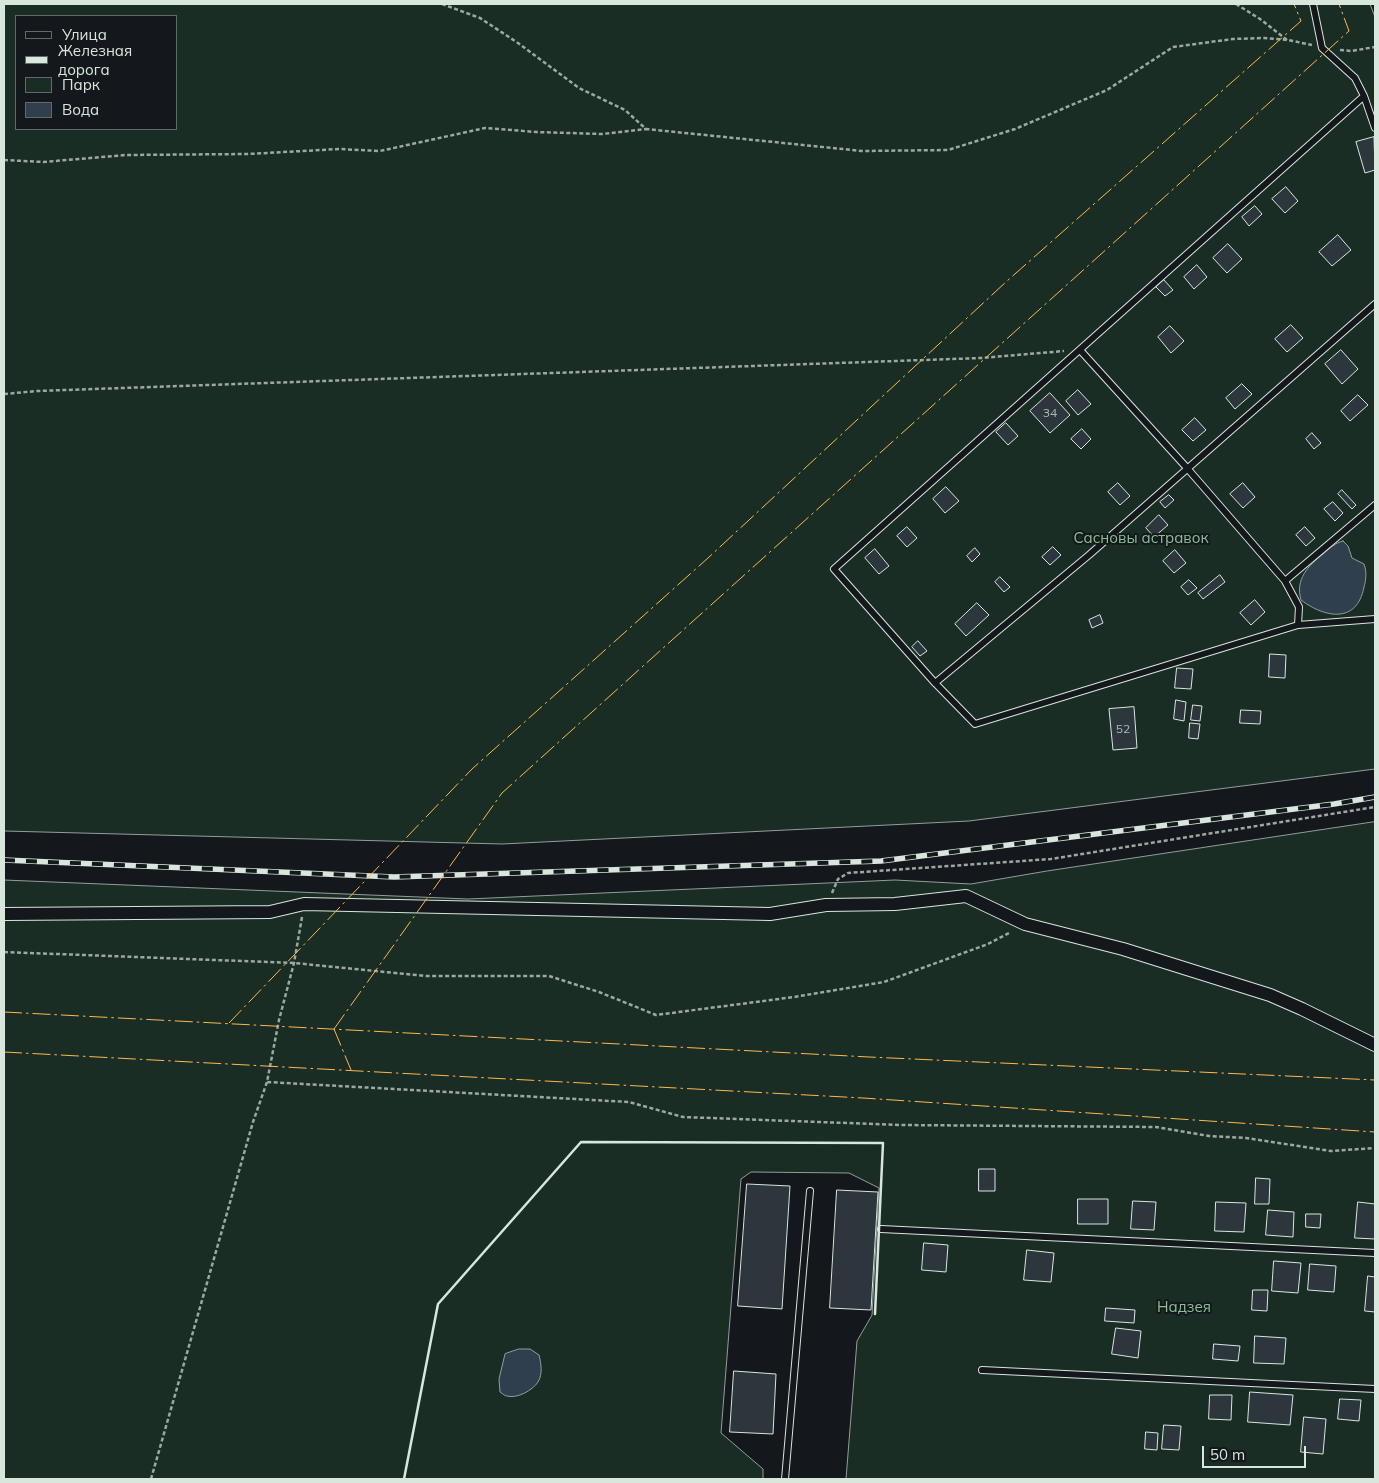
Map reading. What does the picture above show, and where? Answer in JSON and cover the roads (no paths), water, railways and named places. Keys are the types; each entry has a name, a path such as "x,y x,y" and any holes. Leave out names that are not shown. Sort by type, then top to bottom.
{"street":[{"path":"4,914 270,912 304,904 770,914 826,905 895,904 966,896 1026,924 1123,950 1270,995 1375,1045"}],"lane":[{"path":"1313,4 1322,48 1355,78 1364,96 1375,128"},
{"path":"1364,96 834,569 935,683 975,724 1298,625 1375,619"},
{"path":"935,683 1089,555 1375,304"},
{"path":"1080,350 1187,468 1285,581 1300,607 1298,625"},
{"path":"1285,581 1375,505"},
{"path":"785,1479 810,1191"},
{"path":"881,1229 1375,1253"},
{"path":"982,1370 1375,1389"}],"water":[{"path":"1343,541 1348,546 1352,558 1364,564 1365,582 1360,599 1355,607 1347,612 1330,614 1320,611 1301,600 1301,579 1312,563 1337,543"},
{"path":"519,1349 530,1349 539,1355 541,1376 536,1385 529,1391 511,1397 506,1396 500,1392 499,1379 505,1354"}],"railway":[{"path":"4,860 394,877 881,861 1334,804 1375,797"}],"park label":[{"name":"Сасновы астравок","path":"1141,538"},
{"name":"Надзея","path":"1184,1307"}]}
